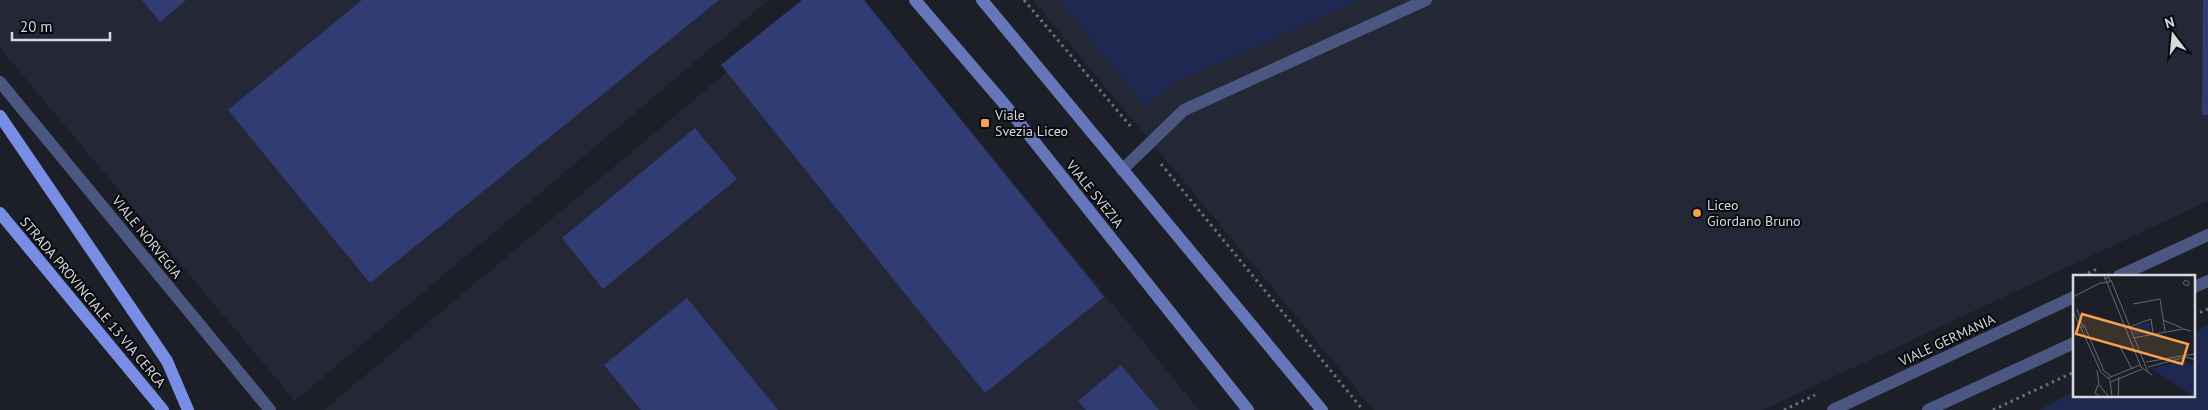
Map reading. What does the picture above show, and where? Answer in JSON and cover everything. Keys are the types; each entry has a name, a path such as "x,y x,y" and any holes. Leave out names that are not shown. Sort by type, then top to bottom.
{"main road":[{"path":"0,116 167,361 188,410"},
{"name":"STRADA PROVINCIALE 13 VIA CERCA","path":"0,213 163,410"}],"street":[{"name":"VIALE SVEZIA","path":"914,0 1006,106 1248,410"},
{"path":"982,0 1322,410"},
{"path":"1122,170 1184,110 1426,0"},
{"name":"VIALE NORVEGIA","path":"0,82 270,410"},
{"path":"2121,275 2208,235"},
{"path":"2196,286 2208,281"},
{"name":"VIALE GERMANIA","path":"1833,410 2073,297"},
{"path":"1928,410 2073,343"}],"path":[{"path":"1024,0 1149,144 1363,410"},
{"path":"2196,314 2208,309"},
{"path":"1993,410 2073,372"}],"shaded area":[{"path":"0,0 768,0 295,401 0,48"},
{"path":"813,0 864,0 1199,410 324,410"},
{"name":"Liceo Giordano Bruno","path":"1033,0 2208,0 2208,201 1763,410 1374,410"},
{"path":"1059,0 1361,0 1176,82 1145,106"},
{"path":"2208,325 2208,410 2039,410 2073,393 2073,398 2196,398 2196,331"}],"building":[{"path":"142,0 186,0 160,22"},
{"path":"362,0 719,0 370,283 228,110"},
{"path":"802,0 864,0 1104,297 985,393 721,65"},
{"path":"2203,0 2208,0 2208,115 2202,115"},
{"path":"695,128 737,179 603,289 562,238"},
{"path":"687,298 778,410 641,410 604,365"},
{"path":"1121,365 1159,410 1086,410 1078,401"}],"place":[{"name":"Viale Svezia Liceo","path":"985,123"},
{"name":"Liceo Giordano Bruno","path":"1697,213"}]}
